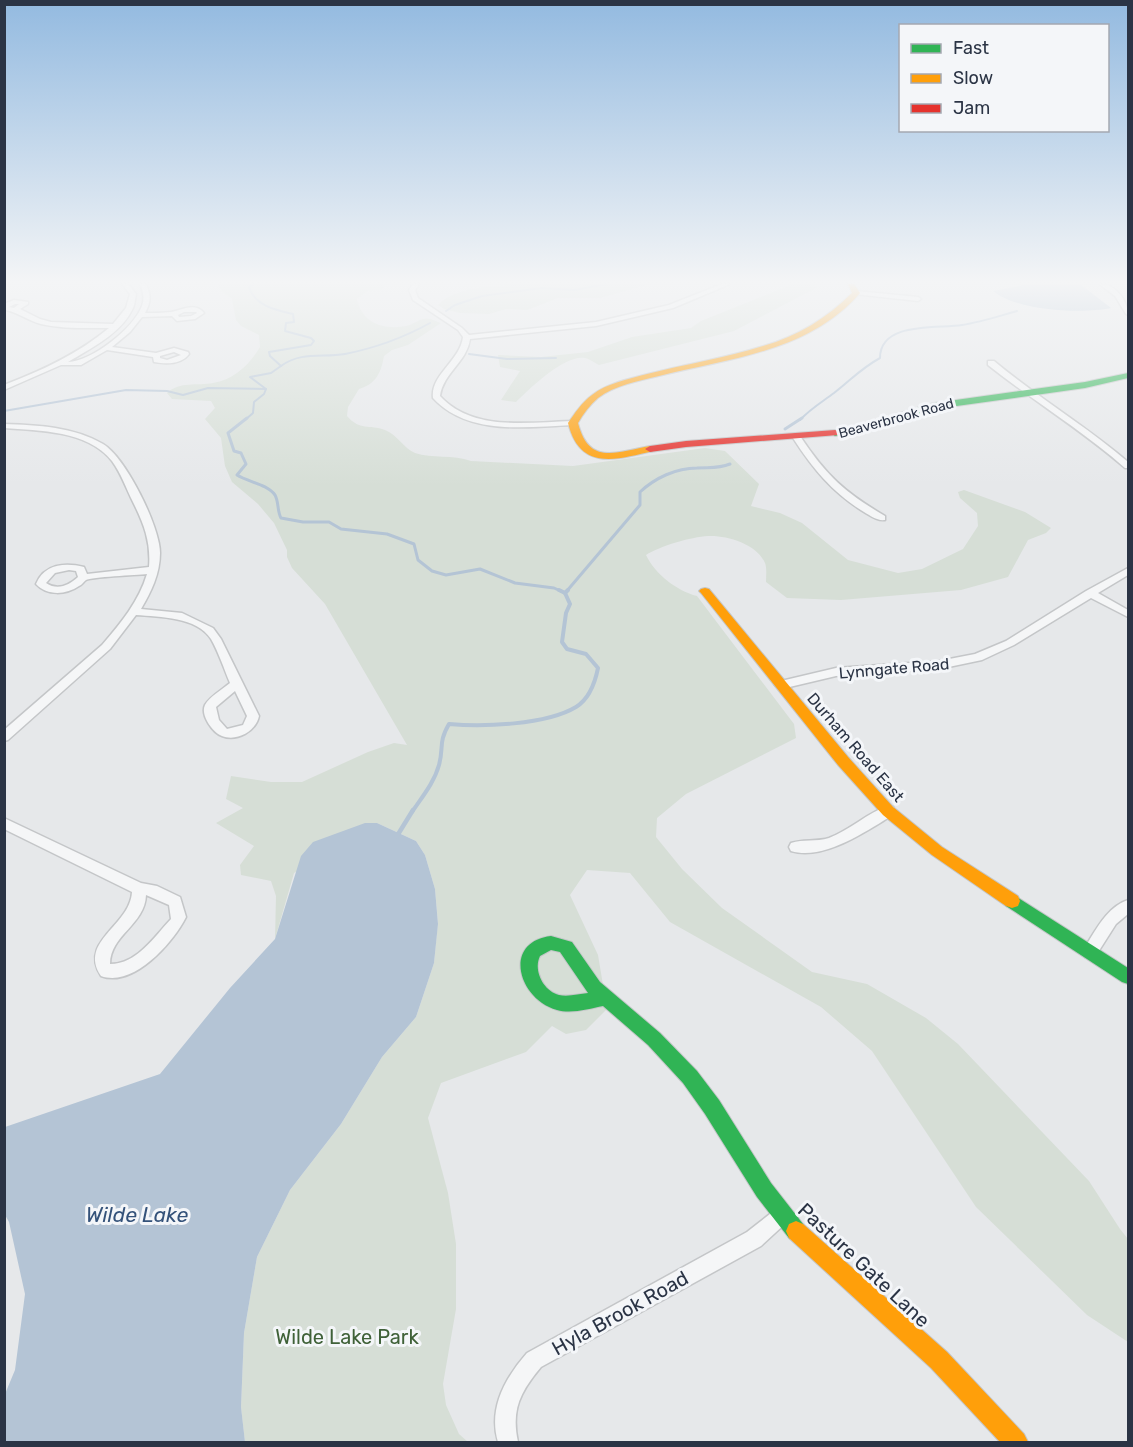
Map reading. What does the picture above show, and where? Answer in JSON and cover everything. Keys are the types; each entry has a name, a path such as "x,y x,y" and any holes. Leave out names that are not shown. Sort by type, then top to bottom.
{"street":[{"path":"4,388 60,364 80,352"},
{"path":"60,364 81,362 99,352"},
{"path":"131,352 156,355"},
{"path":"465,352 438,384 436,396 454,414 478,421 573,423 589,401 609,388 751,352"},
{"path":"991,363 1029,393 1100,442 1128,466"},
{"name":"Beaverbrook Road","path":"573,423 582,447 590,453 607,455 686,444 797,438 852,431 934,406 1128,376"},
{"path":"4,379 16,384"},
{"path":"4,426 68,433 93,442 112,455 121,466 153,538 152,570 134,612 106,647 4,737"},
{"path":"797,438 818,471 834,488 882,518"},
{"path":"83,577 152,570"},
{"name":"Lynngate Road","path":"781,685 836,672 939,665 978,657 1010,643 1128,571"},
{"name":"Durham Road East","path":"705,591 866,789 888,811 937,851 1128,977"},
{"path":"1090,593 1128,614"},
{"path":"134,612 182,616 209,630 236,684"},
{"path":"796,848 812,849 839,841 888,811"},
{"path":"4,823 139,889 152,890 175,901 179,917 176,923 134,966 115,972 106,971 102,965 104,946 131,917 140,899 139,889"},
{"path":"1090,952 1111,920 1128,906"},
{"name":"Pasture Gate Lane","path":"605,998 565,1006 544,999 528,972 528,961 532,951 549,942 564,945 571,951 592,985 668,1052 697,1086 781,1216 810,1246 889,1313 955,1375 1016,1443"},
{"name":"Hyla Brook Road","path":"508,1443 504,1414 522,1373 534,1360 754,1239 781,1216"}],"green space":[{"name":"Wilde Lake Park","path":"257,352 390,352 384,356 374,381 359,389 348,407 347,416 356,424 390,432 407,448 415,453 428,456 471,461 573,466 705,448 725,451 759,484 751,506 780,513 802,523 848,560 898,573 922,569 963,549 978,526 977,513 960,498 958,492 964,490 1025,512 1051,528 1046,533 1028,540 1008,577 961,590 841,600 787,598 766,582 765,563 761,556 741,542 724,537 708,536 685,540 659,548 646,555 667,581 697,596 794,724 796,738 686,794 657,818 656,837 682,869 722,908 812,972 867,984 926,1018 958,1044 1089,1181 1128,1239 1128,1342 1087,1315 976,1207 872,1051 821,1007 670,922 630,873 587,870 570,895 598,955 607,1009 586,1030 566,1034 552,1026 526,1052 441,1083 428,1118 448,1193 456,1244 456,1309 443,1384 446,1405 459,1434 468,1442 245,1442 241,1407 244,1333 257,1257 290,1190 341,1124 382,1057 416,1017 434,963 438,923 435,889 425,855 416,841 377,823 294,873 275,939 276,896 271,881 241,875 240,865 254,846 216,823 243,808 226,799 231,776 271,782 302,782 368,752 394,743 407,745 325,604 292,568 287,557 287,550 274,523 258,504 232,482 225,466 221,438 205,419 215,408 211,401 172,399 167,393 183,385 221,381 234,375"},
{"path":"588,352 652,352 599,365 585,358 577,358 548,374 516,402 501,400 520,371 500,367 498,355 541,357"}],"water":[{"name":"Wilde Lake","path":"365,823 377,823 416,841 425,855 435,889 438,924 434,963 416,1017 382,1057 341,1124 290,1190 257,1257 244,1333 241,1407 245,1442 5,1442 5,1394 15,1370 25,1294 9,1222 5,1215 5,1127 160,1074 230,988 275,939 301,856 313,842"}],"waterway":[{"path":"272,352 269,352 270,356 281,366"},
{"path":"281,366 296,358 356,352"},
{"path":"800,420 861,370 880,358 882,352"},
{"path":"469,354 507,359 556,358"},
{"path":"266,389 250,377 271,373 281,366"},
{"path":"4,411 126,390 167,391 183,395 208,388 266,389"},
{"path":"245,420 253,413 254,402 264,394 266,389"},
{"path":"247,418 228,433 234,451 241,453 246,464 237,475 272,491 281,518 303,522 329,522 341,529 387,534 414,544 418,560 432,571 446,575 480,569 515,583 554,588 563,592"},
{"path":"785,429 802,418"},
{"path":"566,592 640,505 640,492 646,487 659,478 681,470 730,464"},
{"path":"559,590 563,592"},
{"path":"412,812 437,772 443,736 449,724 496,725 548,718 576,707 588,695 598,668 586,654 567,649 562,642 566,613 570,604 565,593"},
{"path":"397,836 413,810"}],"traffic: fast":[{"path":"835,433 852,431 934,406 1085,385 1128,376"},
{"path":"1012,901 1128,977"},
{"path":"605,998 569,1003 550,1000 542,994 528,971 534,951 551,943 566,947 594,987 654,1039 690,1077 712,1107 764,1190 796,1231"}],"traffic: slow":[{"path":"650,449 614,455 595,454 587,451 579,443 573,423 592,399 616,386 755,352"},
{"path":"705,591 843,761 888,811 937,851 1012,901"},
{"path":"796,1231 939,1360 1016,1442"}],"traffic: jam":[{"path":"650,449 686,444 835,433"}]}
